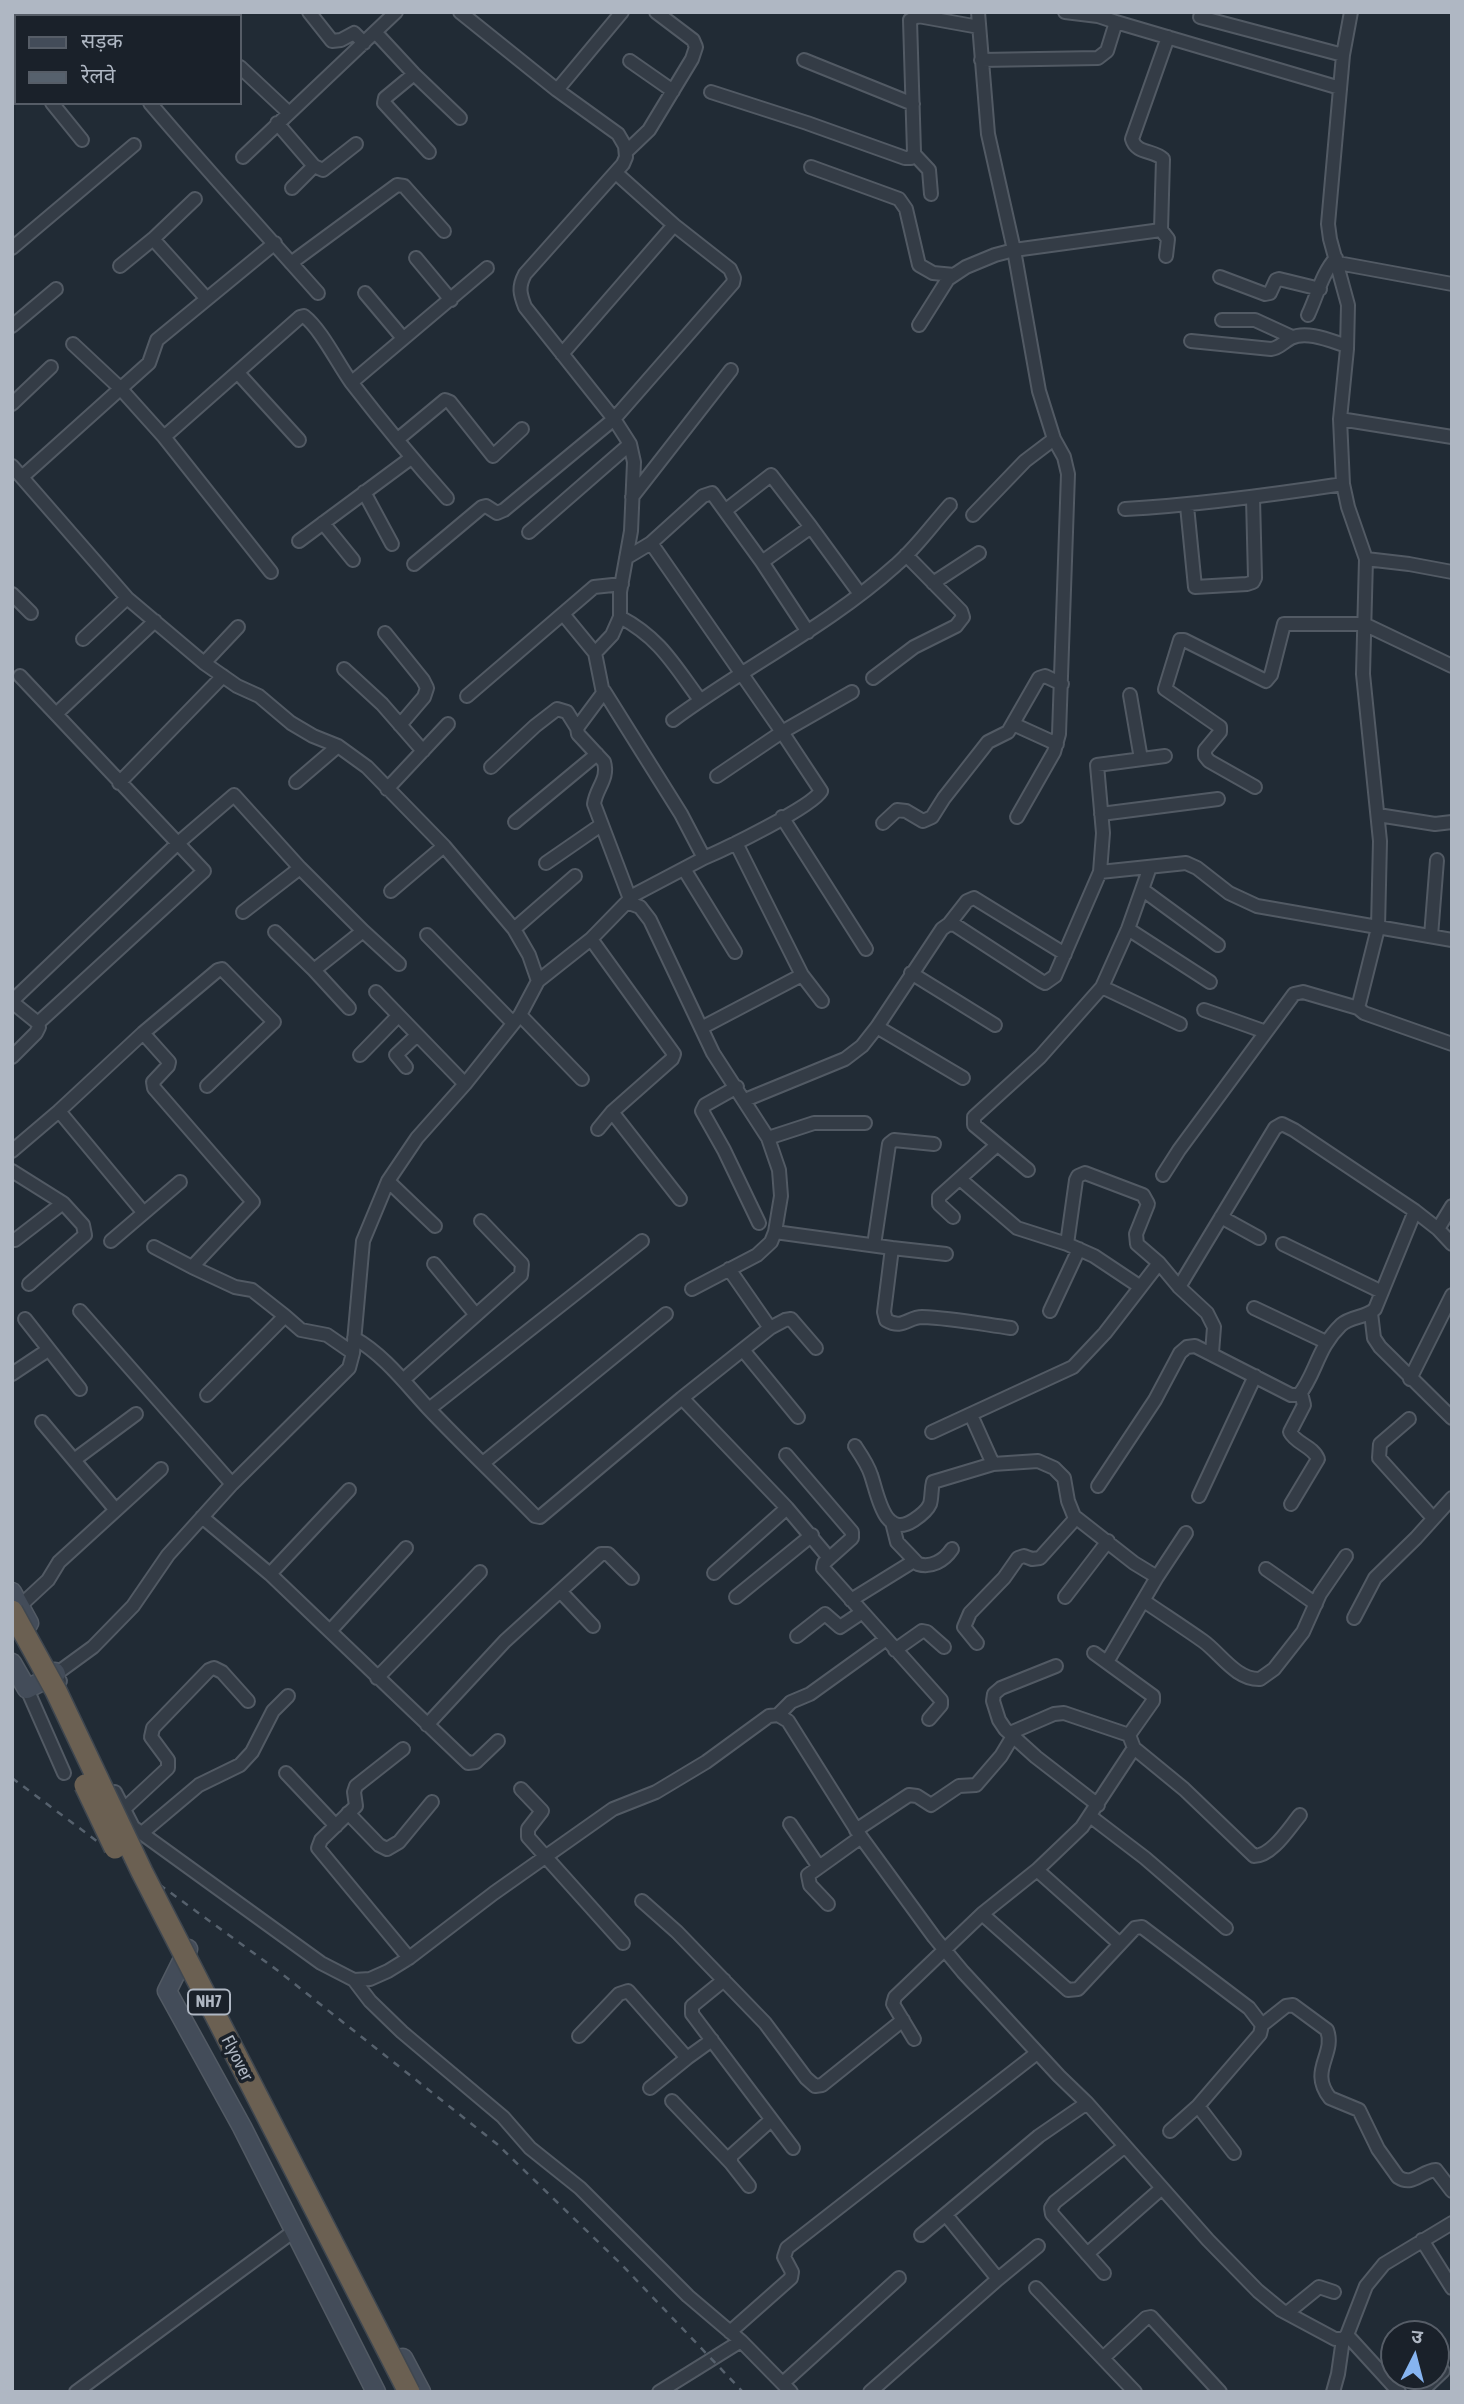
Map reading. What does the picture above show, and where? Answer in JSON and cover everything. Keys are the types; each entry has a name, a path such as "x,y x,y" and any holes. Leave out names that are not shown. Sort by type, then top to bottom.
{"highway":[{"name":"Flyover","path":"15,1603 148,1884 409,2392"},
{"name":"Flyover","path":"12,1638 40,1690 121,1859 393,2392"}],"street":[{"path":"309,12 332,41 341,40 354,33 364,43"},
{"path":"243,156 396,12"},
{"path":"460,12 556,90 618,134 626,152"},
{"path":"556,90 622,12"},
{"path":"595,653 612,635 620,617 622,584 631,531 634,462 630,444 614,419 525,307 519,296 520,282 616,173 626,152 649,130 692,59 695,43 656,12"},
{"path":"978,12 988,134 1014,250 1039,391 1068,474 1060,724 1057,744 1017,817"},
{"path":"1065,12 1098,16 1340,88"},
{"path":"1351,12 1343,55 1328,224 1348,305 1340,419 1343,484 1351,519 1366,559 1363,674 1381,862 1378,928 1358,1008"},
{"path":"711,92 911,158 914,154 910,20 918,16 979,27"},
{"path":"1199,17 1343,55"},
{"path":"981,60 1098,58 1107,51 1116,22"},
{"path":"376,33 460,118"},
{"path":"1166,256 1167,239 1161,230 1163,159 1159,155 1138,149 1132,139 1168,37"},
{"path":"804,60 913,104"},
{"path":"630,61 673,91"},
{"path":"242,69 288,112"},
{"path":"414,74 385,99 384,103 429,152"},
{"path":"54,105 82,140"},
{"path":"152,105 318,293"},
{"path":"277,123 314,166 323,170 356,144"},
{"path":"12,248 134,145"},
{"path":"914,154 929,170 931,194"},
{"path":"292,188 314,166"},
{"path":"811,167 899,199 906,209 919,265 933,273 954,275"},
{"path":"414,564 482,507 486,506 497,513 504,510 614,419 733,283 730,270 616,173"},
{"path":"291,263 397,185 404,186 444,231"},
{"path":"120,267 195,199"},
{"path":"562,354 674,225"},
{"path":"919,325 944,284 966,267 1014,250 1161,230"},
{"path":"153,239 207,299"},
{"path":"22,477 149,363 157,340 275,243"},
{"path":"416,258 451,300"},
{"path":"1337,260 1452,284"},
{"path":"1308,316 1326,270 1337,260"},
{"path":"352,382 402,337 451,300 487,268"},
{"path":"1220,277 1265,294 1270,293 1279,279 1320,289"},
{"path":"12,326 56,289"},
{"path":"365,293 402,337"},
{"path":"164,437 302,316 309,319 352,382 411,458 447,498"},
{"path":"1222,320 1255,320 1292,337 1316,336 1347,346"},
{"path":"1191,341 1271,349 1279,347 1292,337"},
{"path":"73,344 120,388 164,437 271,572"},
{"path":"12,404 51,367"},
{"path":"632,497 731,370"},
{"path":"238,373 299,440"},
{"path":"398,439 446,400 493,456 522,429"},
{"path":"1340,419 1452,438"},
{"path":"973,515 1025,461 1054,439"},
{"path":"529,532 630,444"},
{"path":"299,541 411,458"},
{"path":"12,466 127,598 223,677 258,696 291,723 338,746 367,767 444,846 514,929 538,981"},
{"path":"726,510 771,475 860,594"},
{"path":"1125,509 1187,506 1343,484"},
{"path":"365,492 392,544"},
{"path":"626,558 651,543 706,494 714,495 808,632"},
{"path":"1187,506 1195,587 1247,584 1255,578 1253,498"},
{"path":"673,720 741,673 808,632 860,594 906,555 950,505"},
{"path":"323,523 353,560"},
{"path":"762,562 811,527"},
{"path":"27,1689 56,1674 93,1647 133,1606 168,1555 232,1484 349,1368 354,1353 363,1241 388,1181 417,1138 517,1019 538,981 591,939 629,900 782,817 817,797 821,791 651,543"},
{"path":"933,583 979,553"},
{"path":"873,678 914,647 951,629 962,620 961,611 906,555"},
{"path":"1366,559 1452,572"},
{"path":"467,696 594,587 622,584"},
{"path":"12,594 31,613"},
{"path":"83,639 127,598"},
{"path":"563,614 595,653 604,691 681,814 704,858"},
{"path":"620,617 641,628 658,643 700,700"},
{"path":"55,714 155,621"},
{"path":"1255,787 1209,761 1205,750 1220,732 1220,727 1165,689 1178,642 1184,640 1266,681 1271,675 1284,624 1364,624 1452,666"},
{"path":"204,663 238,627"},
{"path":"385,634 427,688 424,697 400,725"},
{"path":"344,669 382,704 423,751"},
{"path":"20,676 203,869 203,874 38,1023"},
{"path":"884,823 897,810 929,820 988,742 1004,735 1013,724 1039,678 1045,676 1062,684"},
{"path":"119,783 223,677"},
{"path":"577,728 604,691"},
{"path":"717,776 782,732 852,692"},
{"path":"1130,695 1141,759"},
{"path":"491,766 557,709 567,712 578,734 606,768 606,776 598,789 594,804 629,900 640,907 650,920 713,1053 768,1138 779,1170 781,1196 775,1232 766,1248 692,1289"},
{"path":"387,789 449,724"},
{"path":"1013,724 1057,744"},
{"path":"296,782 338,746"},
{"path":"515,822 597,754"},
{"path":"949,924 955,925 1045,983 1055,976 1100,872 1103,833 1097,765 1165,755"},
{"path":"12,1057 39,1027 38,1023 12,1001 177,844 234,794 300,867 399,964"},
{"path":"1101,814 1218,799"},
{"path":"1378,815 1435,824 1452,822"},
{"path":"782,817 866,949"},
{"path":"546,863 601,825"},
{"path":"736,843 802,975 822,1001"},
{"path":"391,891 444,846"},
{"path":"1431,936 1437,860"},
{"path":"1100,872 1186,863 1197,868 1229,893 1257,906 1452,940"},
{"path":"243,912 300,867"},
{"path":"1028,1170 974,1125 974,1117 1040,1057 1102,987 1128,929 1150,867"},
{"path":"684,869 735,952"},
{"path":"514,929 575,876"},
{"path":"1143,890 1218,945"},
{"path":"745,1100 845,1059 862,1046 942,929 967,901 974,898 1065,954"},
{"path":"1128,929 1210,982"},
{"path":"314,971 363,930"},
{"path":"275,932 349,1008"},
{"path":"428,935 582,1079"},
{"path":"591,939 674,1053 672,1059 612,1112 598,1129"},
{"path":"12,1151 143,1033 218,970 224,970 274,1022 207,1086"},
{"path":"911,973 995,1025"},
{"path":"703,1027 802,975"},
{"path":"1102,987 1180,1024"},
{"path":"376,992 465,1084"},
{"path":"1163,1175 1292,996 1300,992 1358,1008 1364,1013 1452,1044"},
{"path":"1204,1010 1266,1032"},
{"path":"360,1055 398,1016"},
{"path":"877,1027 963,1078"},
{"path":"143,1033 169,1062 153,1082 154,1088 253,1200 251,1206 192,1267"},
{"path":"406,1066 396,1055 417,1035"},
{"path":"737,1087 705,1105 702,1111 759,1223"},
{"path":"59,1111 143,1212"},
{"path":"612,1112 680,1199"},
{"path":"768,1138 814,1123 865,1123"},
{"path":"1179,1287 1275,1128 1282,1124 1294,1129 1415,1211 1452,1244"},
{"path":"874,1245 889,1144 894,1140 934,1144"},
{"path":"953,1217 939,1204 938,1199 997,1144"},
{"path":"12,1171 63,1203 83,1225 85,1235 29,1284"},
{"path":"1067,1244 1078,1176 1085,1173 1145,1197 1147,1208 1135,1241 1212,1320 1212,1353"},
{"path":"960,1179 1017,1228 1094,1256 1139,1286"},
{"path":"388,1181 435,1226"},
{"path":"111,1241 180,1182"},
{"path":"15,1240 63,1203"},
{"path":"1438,1229 1452,1206"},
{"path":"1415,1211 1371,1313 1376,1342 1410,1379 1452,1418"},
{"path":"1221,1217 1259,1238"},
{"path":"403,1380 518,1280 523,1272 522,1264 481,1221"},
{"path":"775,1232 946,1254"},
{"path":"429,1409 642,1241"},
{"path":"1283,1244 1382,1292"},
{"path":"154,1247 235,1286 252,1290 301,1329 327,1335 354,1353"},
{"path":"891,1248 884,1312 886,1320 906,1324 920,1317 1011,1328"},
{"path":"1050,1311 1079,1250"},
{"path":"932,1433 1073,1367 1129,1303 1139,1286 1159,1263"},
{"path":"434,1264 475,1315"},
{"path":"729,1269 770,1328"},
{"path":"1410,1379 1452,1295"},
{"path":"1254,1308 1326,1342"},
{"path":"80,1311 232,1484"},
{"path":"1301,1393 1326,1342 1347,1320 1371,1313"},
{"path":"484,1463 666,1314"},
{"path":"207,1395 285,1316"},
{"path":"25,1319 80,1388"},
{"path":"354,1338 403,1380 535,1516 540,1517 770,1328 791,1319 816,1348"},
{"path":"1098,1486 1155,1400 1183,1350 1195,1346 1291,1395 1301,1393"},
{"path":"12,1374 48,1350"},
{"path":"743,1350 798,1417"},
{"path":"1199,1496 1255,1376"},
{"path":"1291,1504 1318,1459 1314,1452 1290,1432 1304,1405 1301,1393"},
{"path":"682,1398 787,1508 829,1558"},
{"path":"74,1460 135,1414"},
{"path":"971,1415 993,1464"},
{"path":"1409,1419 1380,1444 1379,1458 1433,1518"},
{"path":"42,1422 115,1510"},
{"path":"855,1446 868,1468 879,1501 892,1522 897,1542 914,1562 922,1566 931,1565 944,1558 952,1549"},
{"path":"786,1455 853,1534 824,1563 823,1568 941,1700 941,1705 929,1719"},
{"path":"892,1522 902,1527 921,1515 930,1504 932,1486 938,1480 993,1464 1038,1461 1048,1464 1064,1478 1069,1506 1076,1518 1134,1563 1157,1577"},
{"path":"161,1469 59,1562 48,1580 15,1603 56,1674 133,1827 321,1963 354,1980 370,2001 402,2032 503,2117 530,2148 580,2188 688,2296 741,2341 787,2388 899,2278"},
{"path":"270,1574 349,1490"},
{"path":"1354,1618 1375,1578 1452,1498"},
{"path":"714,1573 787,1508"},
{"path":"202,1517 270,1574 471,1764 498,1741"},
{"path":"977,1643 964,1627 970,1613 1004,1578 1018,1558 1040,1558 1076,1518"},
{"path":"1107,1662 1186,1533"},
{"path":"736,1597 811,1535"},
{"path":"1065,1597 1108,1541"},
{"path":"330,1631 406,1548"},
{"path":"427,1725 505,1641 603,1554 608,1554 632,1578"},
{"path":"1144,1601 1205,1642 1231,1667 1258,1679 1274,1669 1304,1632 1324,1586 1346,1556"},
{"path":"851,1600 914,1562"},
{"path":"1266,1569 1316,1604"},
{"path":"377,1678 480,1572"},
{"path":"560,1591 593,1626"},
{"path":"797,1636 825,1614 841,1627 861,1613"},
{"path":"895,1650 922,1631 927,1632 944,1647"},
{"path":"778,1715 791,1702 810,1694 885,1640"},
{"path":"914,2039 893,2004 893,1999 982,1914 1037,1870 1082,1827 1094,1811 1153,1701 1153,1696 1094,1653"},
{"path":"12,1663 27,1689 64,1773"},
{"path":"1056,1665 1001,1688 994,1694 993,1701 999,1720 1145,1858 1226,1928"},
{"path":"124,1809 168,1768 168,1760 152,1737 153,1728 209,1670 214,1668 222,1672 248,1701"},
{"path":"142,1833 204,1782 240,1765 252,1752 273,1711 288,1696"},
{"path":"828,1904 808,1882 808,1875 909,1795 917,1796 931,1805 959,1786 976,1785 1001,1756 1012,1735 1054,1714 1064,1713 1131,1741 1254,1856 1261,1856 1269,1851 1300,1815"},
{"path":"354,1980 377,1977 408,1958 494,1893 614,1809 656,1792 706,1762 769,1716 778,1715 788,1721 859,1833 944,1949 1037,2053 1087,2103 1208,2240 1258,2291 1287,2313 1335,2339 1345,2337"},
{"path":"403,1749 356,1786 356,1804 321,1840 319,1851 408,1958"},
{"path":"286,1773 336,1826"},
{"path":"522,1789 542,1810 527,1832 623,1943"},
{"path":"348,1813 379,1845 387,1849 399,1842 432,1802"},
{"path":"790,1824 819,1867"},
{"path":"1037,1870 1120,1944"},
{"path":"642,1900 765,2022 806,2078 815,2086 822,2085 902,2020"},
{"path":"982,1914 1071,1992 1078,1989 1135,1928 1142,1927 1249,2008 1262,2025"},
{"path":"376,2392 242,2127 167,1991 188,1949 421,2392"},
{"path":"724,1980 691,2008 692,2014 793,2148"},
{"path":"579,2036 619,1994 628,1991 687,2058"},
{"path":"1170,2132 1198,2106 1260,2034 1262,2025 1286,2006 1293,2005 1327,2030 1330,2039 1320,2078 1330,2098 1359,2110 1378,2149 1398,2177 1411,2181 1430,2170 1436,2170 1452,2191"},
{"path":"650,2088 712,2040"},
{"path":"730,2332 792,2278 792,2272 784,2258 787,2248 1037,2053"},
{"path":"672,2101 750,2186"},
{"path":"921,2235 1039,2136 1087,2103"},
{"path":"1198,2106 1234,2153"},
{"path":"731,2163 732,2156 771,2120"},
{"path":"1104,2273 1052,2214 1051,2208 1125,2146"},
{"path":"1087,2253 1162,2188"},
{"path":"946,2214 998,2279"},
{"path":"1332,2392 1345,2337 1366,2286 1379,2270 1396,2256 1452,2223"},
{"path":"76,2392 294,2231"},
{"path":"1422,2240 1452,2288"},
{"path":"870,2392 1038,2246"},
{"path":"1287,2313 1319,2287 1335,2292"},
{"path":"1036,2288 1135,2392"},
{"path":"1103,2358 1146,2318 1151,2317 1220,2392"},
{"path":"1345,2337 1399,2392"},
{"path":"659,2392 741,2341"}],"railway":[{"path":"12,1778 277,1970 497,2144 621,2264 743,2392"}]}
